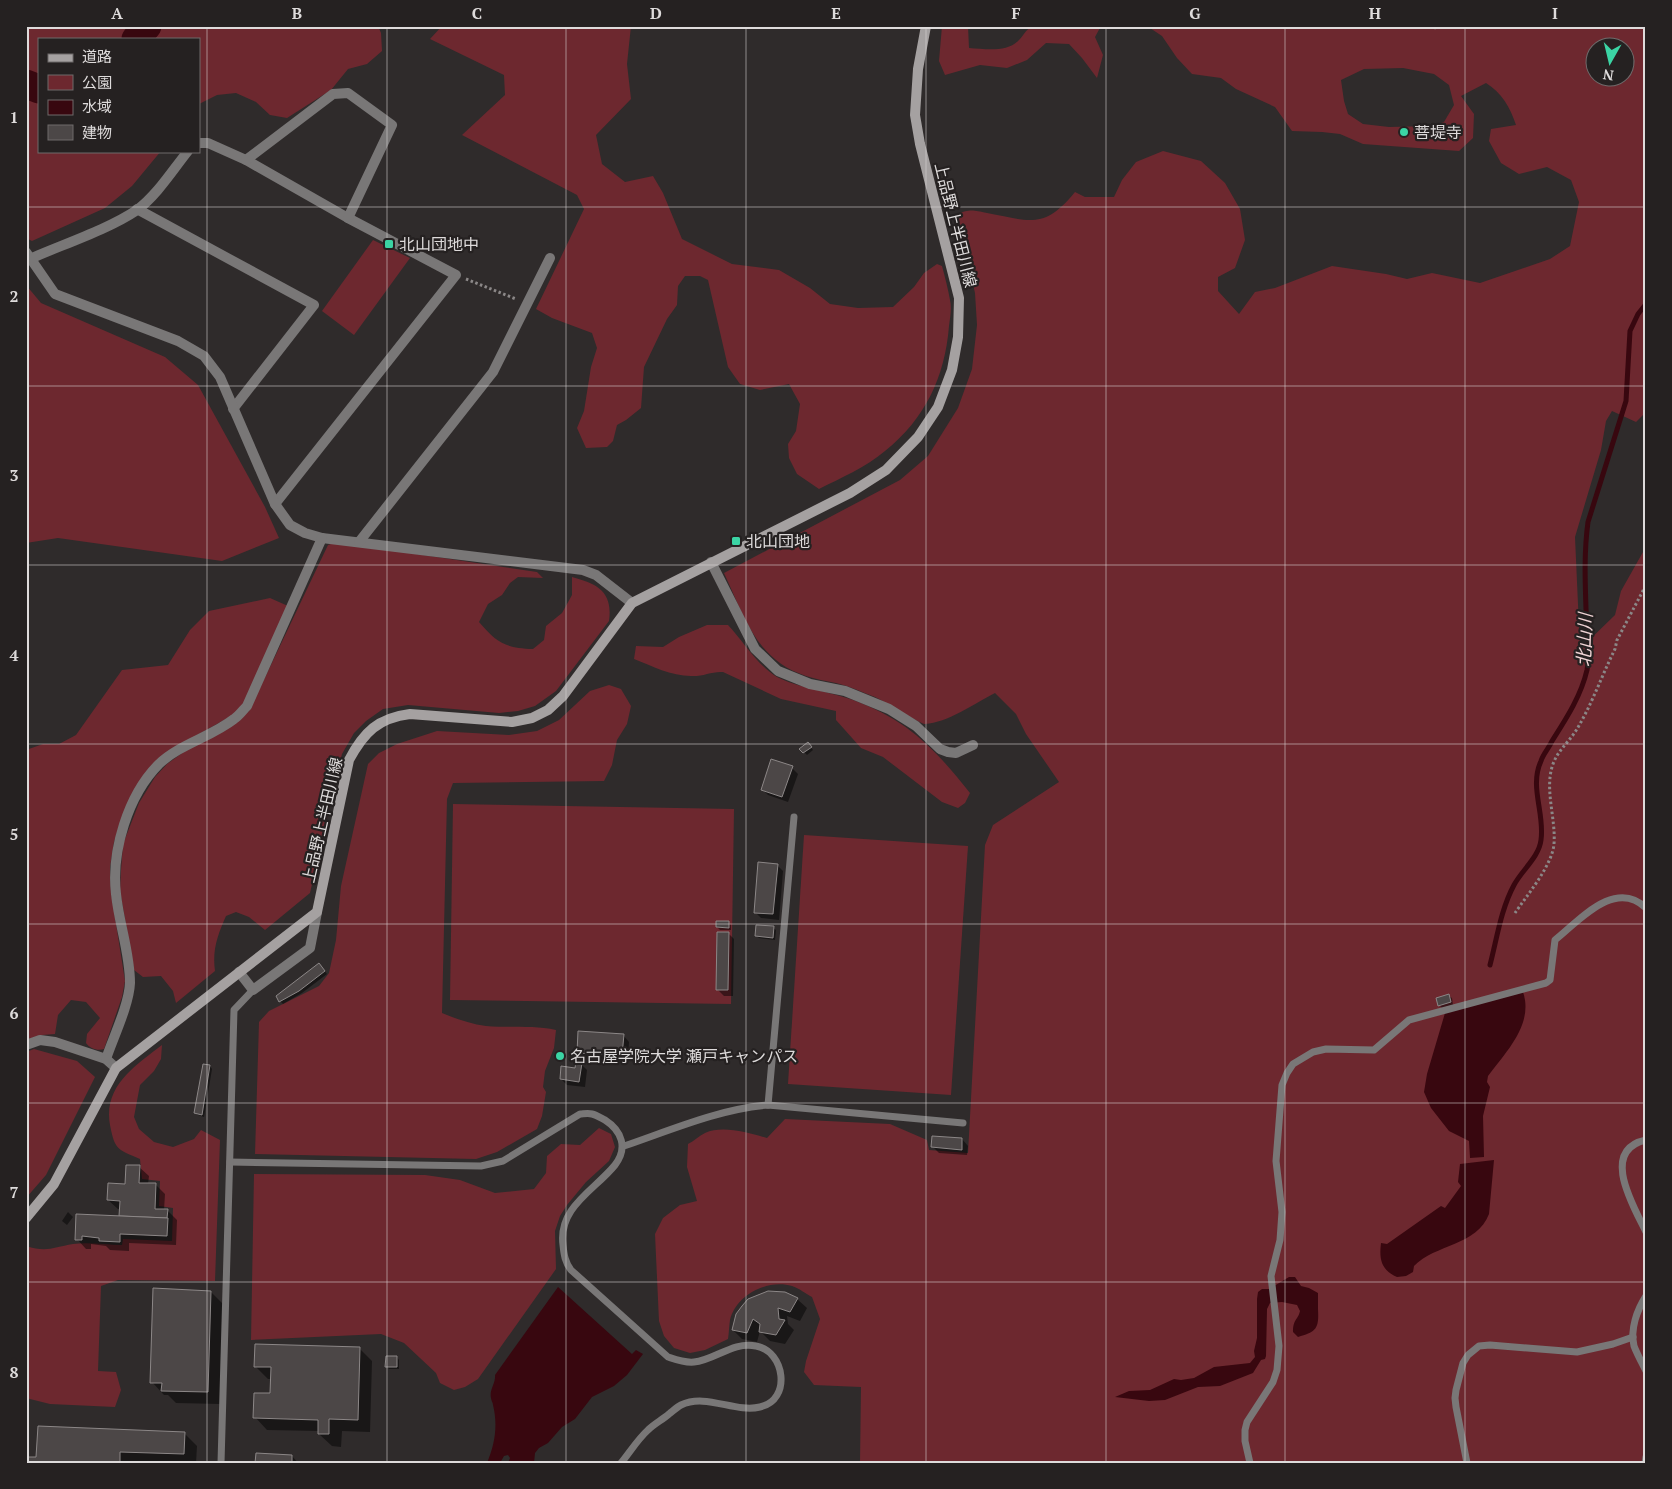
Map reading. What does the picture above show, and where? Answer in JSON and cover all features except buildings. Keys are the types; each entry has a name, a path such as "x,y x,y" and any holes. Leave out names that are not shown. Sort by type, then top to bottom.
{"street":[{"name":"上品野上半田川線","path":"317,912 350,760 357,744 369,730 388,719 410,714 512,722 532,718 548,710 563,696 632,603 850,493 886,470 918,437 938,407 952,370 958,337 959,298 920,144 915,114 918,69 926,26"},
{"path":"246,160 333,94 348,93 392,125 348,218"},
{"path":"200,143 208,143 246,160 348,218 456,275 275,504"},
{"path":"187,152 158,189 137,209 105,226 29,255 54,294 178,341 204,356 220,378 275,504 290,525 305,533 322,538 583,570 596,574 632,603"},
{"path":"137,209 314,305 233,410"},
{"path":"359,542 493,372 550,258"},
{"path":"106,1059 130,986 115,893 118,843 126,821 136,798 160,764 184,747 234,719 247,706 322,538"},
{"path":"711,562 755,649 778,671 810,684 845,691 889,709 916,726 940,748 948,752 956,753 973,745"},
{"path":"26,1218 54,1184 116,1068 317,912"},
{"path":"238,972 253,990 310,948 317,912"},
{"path":"26,1045 40,1040 55,1042 106,1059 116,1068"}],"lane":[{"path":"768,1105 794,818"},
{"path":"1250,1463 1245,1441 1247,1422 1273,1382 1277,1370 1278,1346 1271,1276 1280,1240 1282,1212 1276,1161 1282,1085 1293,1064 1313,1052 1326,1049 1374,1050 1409,1020 1546,983 1550,980 1555,940 1602,902 1616,898 1629,898 1646,908"},
{"path":"221,1463 234,1010 253,990"},
{"path":"624,1146 726,1112 768,1105 963,1123"},
{"path":"230,1162 481,1166 503,1161 580,1114 592,1114 611,1124 620,1134 624,1146 616,1164 579,1199 570,1214 564,1227 562,1239 565,1262 571,1270 668,1357 682,1362 695,1362 740,1345 757,1346 770,1352 778,1363 782,1376 781,1389 774,1399 762,1407 749,1408 712,1402 695,1402 682,1405 647,1431 621,1463"},
{"path":"1646,1140 1635,1142 1628,1149 1622,1162 1624,1185 1627,1194 1646,1232"},
{"path":"1646,1296 1639,1306 1633,1337 1635,1348 1646,1371"},
{"path":"1467,1463 1455,1398 1463,1363 1473,1350 1479,1346 1490,1345 1577,1352 1613,1344 1633,1337"},
{"path":"1645,1463 1646,1457"}],"path":[{"path":"456,275 527,304"},
{"path":"1515,914 1552,855 1554,823 1550,789 1553,764 1576,729 1615,649 1617,640 1646,585"}],"green space":[{"path":"26,26 378,26 381,33 382,51 367,64 348,69 331,90 287,118 270,115 256,102 236,93 217,95 200,104 200,38 38,38 38,152 160,152 132,186 105,208 32,241 26,238"},
{"path":"442,26 631,26 627,64 631,99 596,135 602,164 625,182 653,176 663,193 682,239 732,264 779,270 810,288 830,304 858,308 893,307 914,287 924,273 937,264 942,266 951,306 943,363 938,380 922,411 899,439 870,462 819,489 797,474 789,458 788,444 796,431 800,404 789,384 760,390 740,384 728,367 708,280 700,276 685,276 678,286 677,305 667,319 644,367 641,408 617,425 613,441 607,447 586,448 577,428 584,411 591,367 597,348 592,333 552,318 536,309 584,209 577,195 462,135 505,95 504,75 430,39"},
{"path":"942,26 968,26 969,48 1002,49 1014,44 1033,26 1101,26 1095,37 1103,55 1097,78 1069,44 1046,43 1027,60 1007,68 980,65 945,75 939,61"},
{"path":"1147,26 1646,26 1646,412 1636,422 1612,411 1606,421 1601,450 1575,537 1580,649 1615,615 1621,591 1643,552 1646,537 1646,1463 860,1463 861,1387 814,1385 804,1372 820,1319 812,1297 795,1287 782,1284 763,1287 754,1291 746,1296 733,1311 728,1339 705,1350 690,1353 674,1348 664,1336 659,1321 655,1234 663,1218 680,1205 697,1201 687,1167 688,1144 703,1134 712,1131 728,1130 767,1138 785,1119 890,1124 927,1140 929,1150 968,1153 985,845 993,825 1059,782 1026,734 1016,714 995,693 952,716 934,723 925,724 875,697 851,687 806,676 789,669 763,648 754,635 724,573 900,480 928,456 958,408 972,369 977,325 975,293 957,214 965,211 975,211 1036,220 1054,212 1075,192 1085,197 1114,197 1122,180 1136,162 1163,151 1201,161 1225,183 1240,209 1245,240 1235,268 1218,277 1218,291 1239,314 1255,292 1275,288 1332,266 1407,279 1432,273 1480,283 1550,259 1570,246 1579,202 1571,180 1547,167 1519,174 1501,163 1489,141 1491,129 1516,125 1505,101 1497,91 1486,83 1461,96 1474,114 1473,138 1459,151 1363,144 1340,134 1292,131 1275,107 1236,89 1221,78 1192,74 1177,58 1162,36","holes":["1403,68 1434,74 1449,85 1454,105 1444,122 1432,126 1389,127 1363,124 1348,114 1341,80 1364,69"]},
{"path":"373,240 410,258 354,335 322,311"},
{"path":"26,285 41,303 165,357 198,385 265,507 279,538 222,561 58,538 26,543"},
{"path":"336,542 537,572 543,578 518,577 510,583 502,595 488,604 479,622 497,640 508,646 533,649 544,640 546,626 562,613 572,595 572,577 596,586 602,591 609,603 609,621 556,691 535,706 518,711 499,713 408,705 383,709 366,721 354,733 342,754 310,893 265,930 249,917 236,912 226,916 216,942 214,956 215,971 176,1003 173,991 161,976 143,977 134,970 120,891 123,844 139,803 155,777 167,764 249,711 328,545"},
{"path":"270,598 288,606 245,702 233,715 174,748 121,820 114,842 110,867 111,892 125,981 122,997 104,1049 94,1049 86,1043 87,1034 100,1018 86,1002 71,1000 58,1015 55,1034 42,1035 26,1040 26,750 43,744 59,744 76,735 122,670 168,665 190,630 209,611"},
{"path":"707,625 728,625 757,660 777,677 794,684 853,700 890,717 905,727 945,763 970,793 965,803 958,808 942,802 883,757 861,748 836,720 836,711 781,699 723,672 684,676 634,659 636,646 663,647 679,637"},
{"path":"609,685 621,689 631,706 627,724 617,740 612,765 604,781 453,783 447,799 442,1013 486,1026 556,1030 554,1048 545,1071 543,1087 546,1092 542,1116 537,1129 497,1152 476,1159 255,1154 259,1022 269,1011 319,986 329,973 336,940 341,886 368,764 379,753 397,744 437,731 509,735 537,731 559,720 590,691"},
{"path":"453,804 734,809 731,1004 450,1000"},
{"path":"804,835 968,846 951,1095 788,1084"},
{"path":"162,1045 161,1059 154,1071 140,1085 134,1117 139,1129 154,1142 173,1147 194,1139 201,1130 220,1140 215,1281 118,1280 101,1286 98,1371 116,1372 121,1390 115,1407 50,1404 26,1398 26,1246 50,1249 79,1243 122,1245 123,1239 172,1241 173,1208 159,1206 160,1181 142,1179 140,1159 122,1151 116,1145 110,1125 109,1111 111,1099 123,1078"},
{"path":"34,1049 77,1061 95,1077 46,1175 26,1198 26,1052"},
{"path":"599,1128 611,1134 615,1147 609,1161 586,1182 560,1216 555,1231 556,1269 478,1379 465,1387 454,1390 440,1383 436,1373 404,1343 381,1334 251,1340 254,1174 425,1175 460,1180 495,1193 534,1189 546,1173 547,1156 561,1144 580,1145"}],"water":[{"path":"1523,992 1525,1015 1522,1026 1510,1047 1488,1076 1487,1082 1490,1087 1483,1116 1484,1157 1470,1158 1469,1141 1449,1131 1431,1108 1424,1092 1427,1074 1445,1013"},
{"path":"1494,1160 1489,1214 1483,1225 1466,1239 1423,1259 1414,1266 1413,1272 1406,1276 1397,1277 1387,1271 1381,1259 1381,1243 1387,1244 1441,1206 1445,1208 1461,1186 1458,1182 1460,1164"},
{"path":"1289,1277 1295,1277 1301,1286 1318,1293 1317,1325 1313,1331 1298,1337 1293,1332 1300,1311 1297,1305 1282,1302 1270,1303 1267,1309 1266,1356 1265,1359 1261,1360 1253,1373 1220,1386 1198,1387 1165,1400 1149,1401 1115,1397 1129,1391 1150,1390 1174,1379 1194,1378 1214,1367 1250,1363 1255,1357 1258,1292 1262,1289 1269,1289"},
{"path":"558,1287 632,1354 636,1350 643,1354 627,1375 614,1386 592,1397 575,1419 562,1427 548,1443 539,1448 535,1453 534,1463 508,1463 510,1458 508,1455 504,1456 500,1463 487,1463 495,1434 495,1412 491,1395 495,1375"}],"waterway":[{"path":"137,38 147,26"},
{"path":"26,84 38,89"},
{"name":"北山川","path":"1490,965 1510,894 1517,879 1534,858 1540,846 1542,830 1536,781 1538,771 1543,756 1577,698 1587,670 1589,647 1585,566 1588,522 1626,401 1630,331 1638,314 1646,304"}],"place":[{"name":"菩堤寺","path":"1404,132"},
{"name":"北山団地中","path":"389,244"},
{"name":"北山団地","path":"736,541"},
{"name":"名古屋学院大学 瀬戸キャンパス","path":"560,1056"}]}
